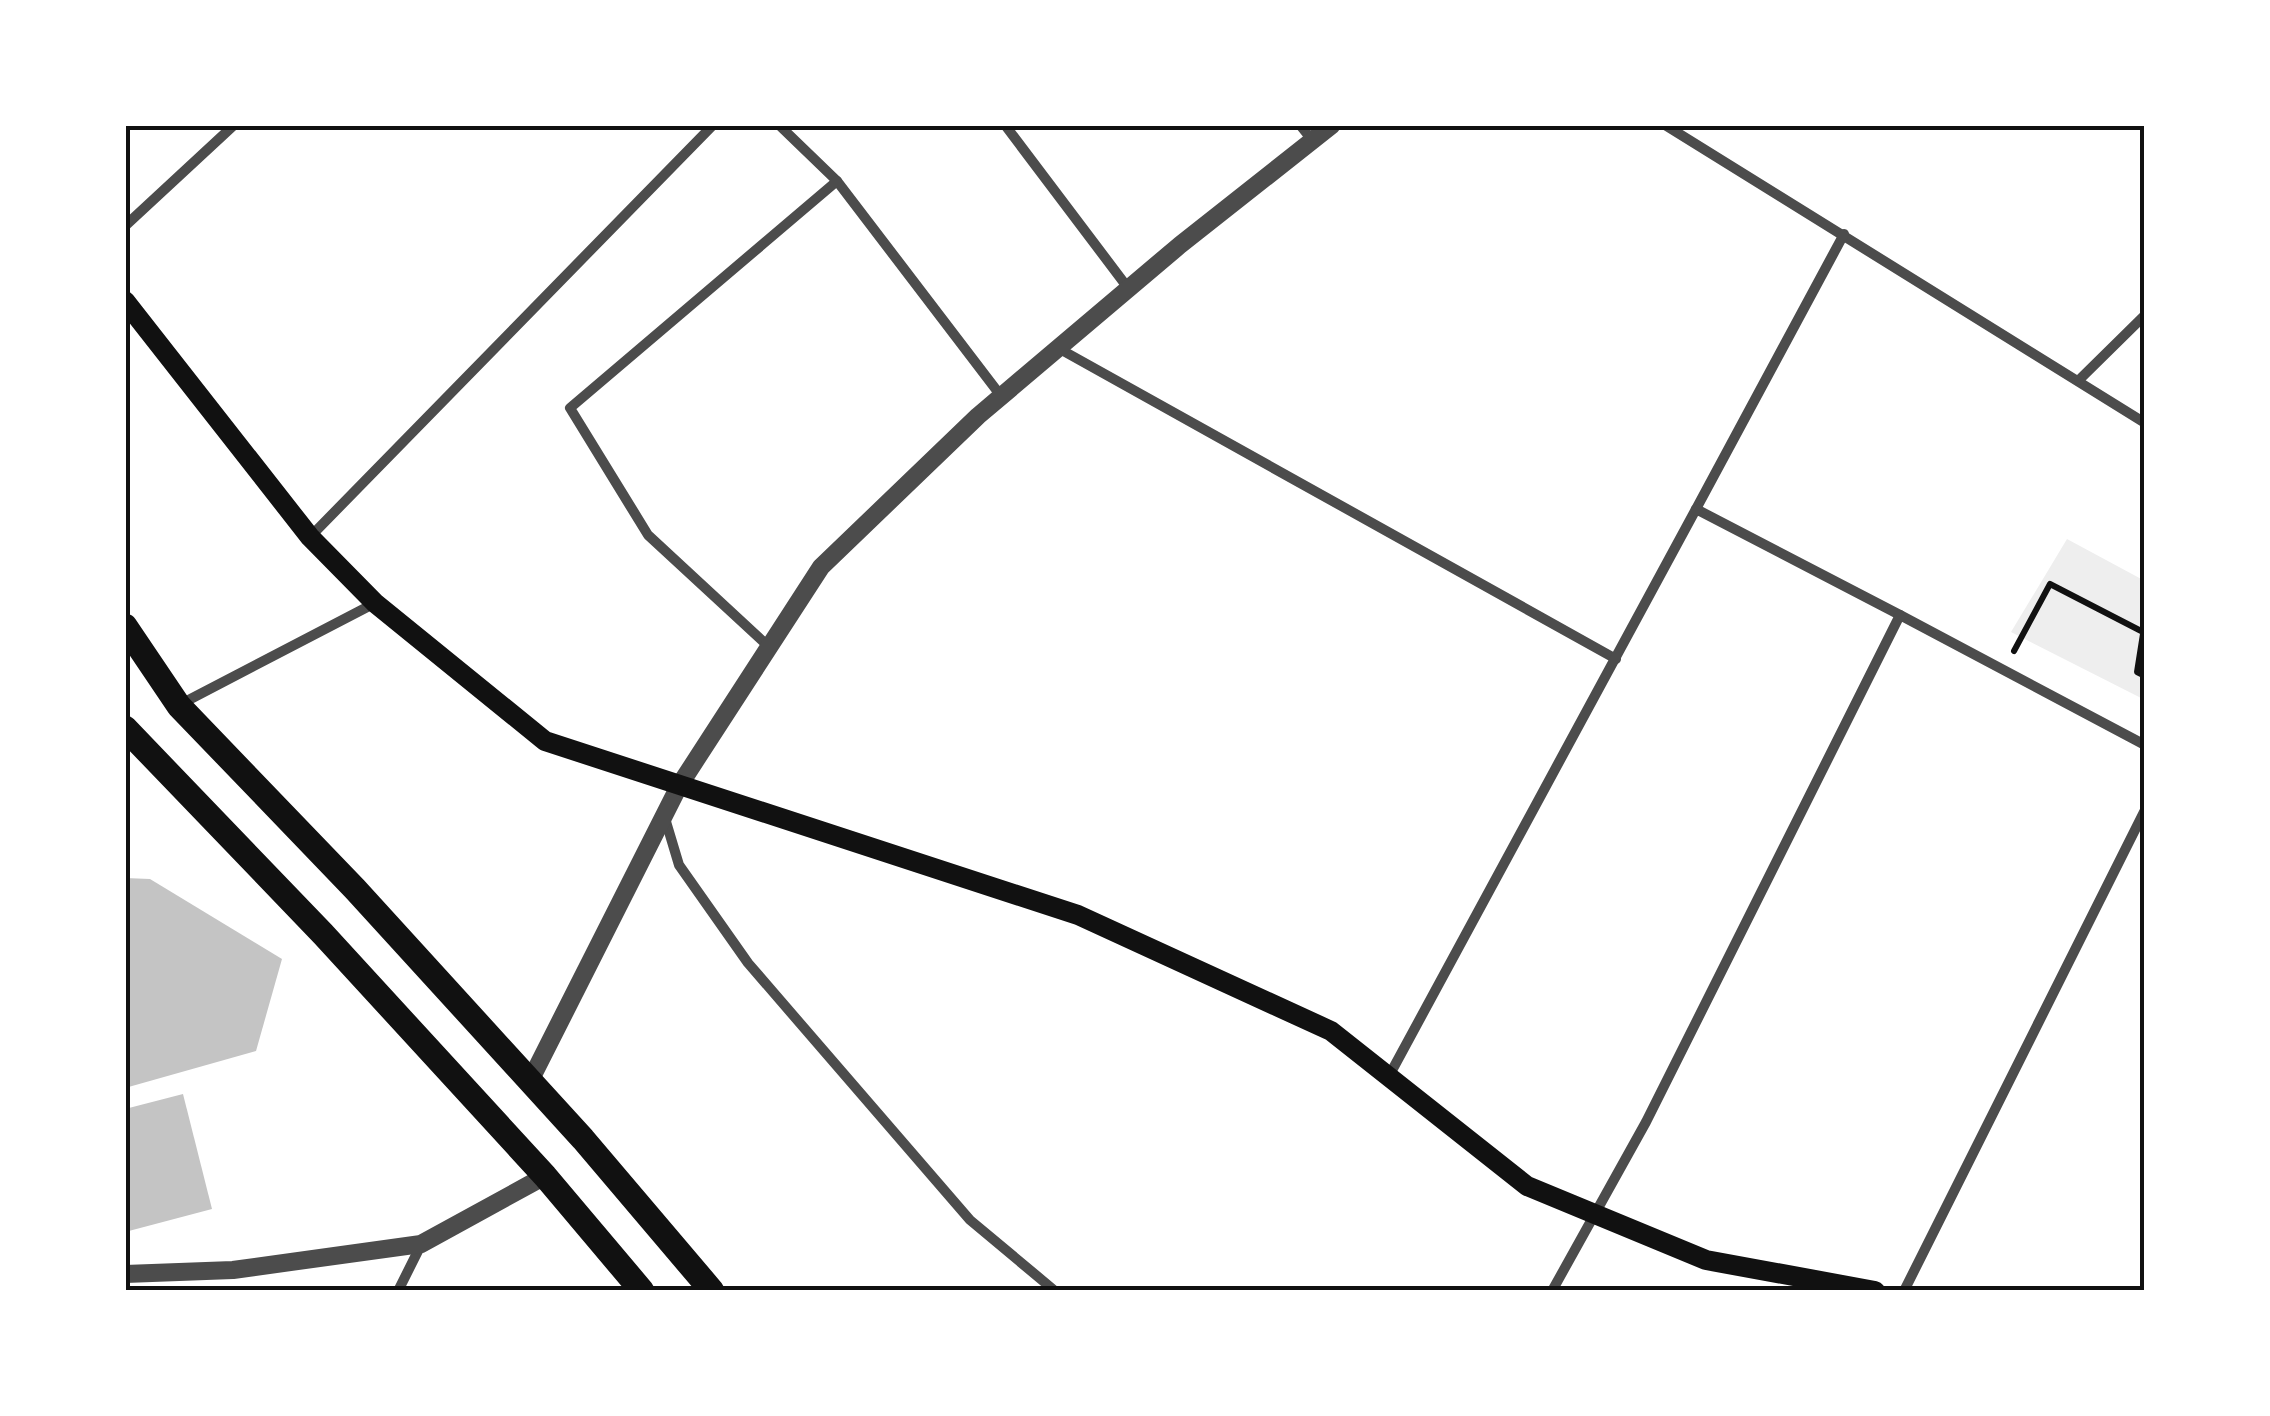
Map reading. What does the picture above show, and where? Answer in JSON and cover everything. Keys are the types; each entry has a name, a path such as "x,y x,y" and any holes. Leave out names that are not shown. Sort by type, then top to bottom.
{"main road":[{"path":"125,301 310,536 375,603 545,740 1078,915 1331,1031 1527,1186 1706,1260 1875,1291"},
{"path":"125,626 178,706 355,890 530,1081 712,1291"},
{"path":"125,728 323,934 545,1176 642,1291"}],"street":[{"path":"125,226 234,125"},
{"path":"310,536 713,125"},
{"path":"779,125 836,181 1001,396"},
{"path":"1005,125 1128,288"},
{"path":"1300,125 1312,140"},
{"path":"530,1081 663,814 821,567 1001,396 1128,288 1332,125"},
{"path":"1666,125 2145,423"},
{"path":"768,646 648,535 570,408 836,181"},
{"path":"1388,1076 1844,234"},
{"path":"2079,380 2145,315"},
{"path":"1058,348 1616,658"},
{"path":"1696,509 2145,745"},
{"path":"178,706 375,603"},
{"path":"1552,1291 1646,1122 1900,614"},
{"path":"1904,1291 2145,810"},
{"path":"663,814 680,865 748,963 970,1220 1055,1291"},
{"path":"125,1274 233,1270 421,1244 545,1176"},
{"path":"398,1291 421,1244"}],"path":[{"path":"2003,670 2050,584 2144,634 2137,672 2145,676"}],"shaded area":[{"path":"2067,539 2145,581 2145,700 2011,632"}],"building":[{"path":"125,878 150,879 282,959 256,1051 125,1088"},
{"path":"183,1094 212,1209 125,1232 125,1109"}]}
